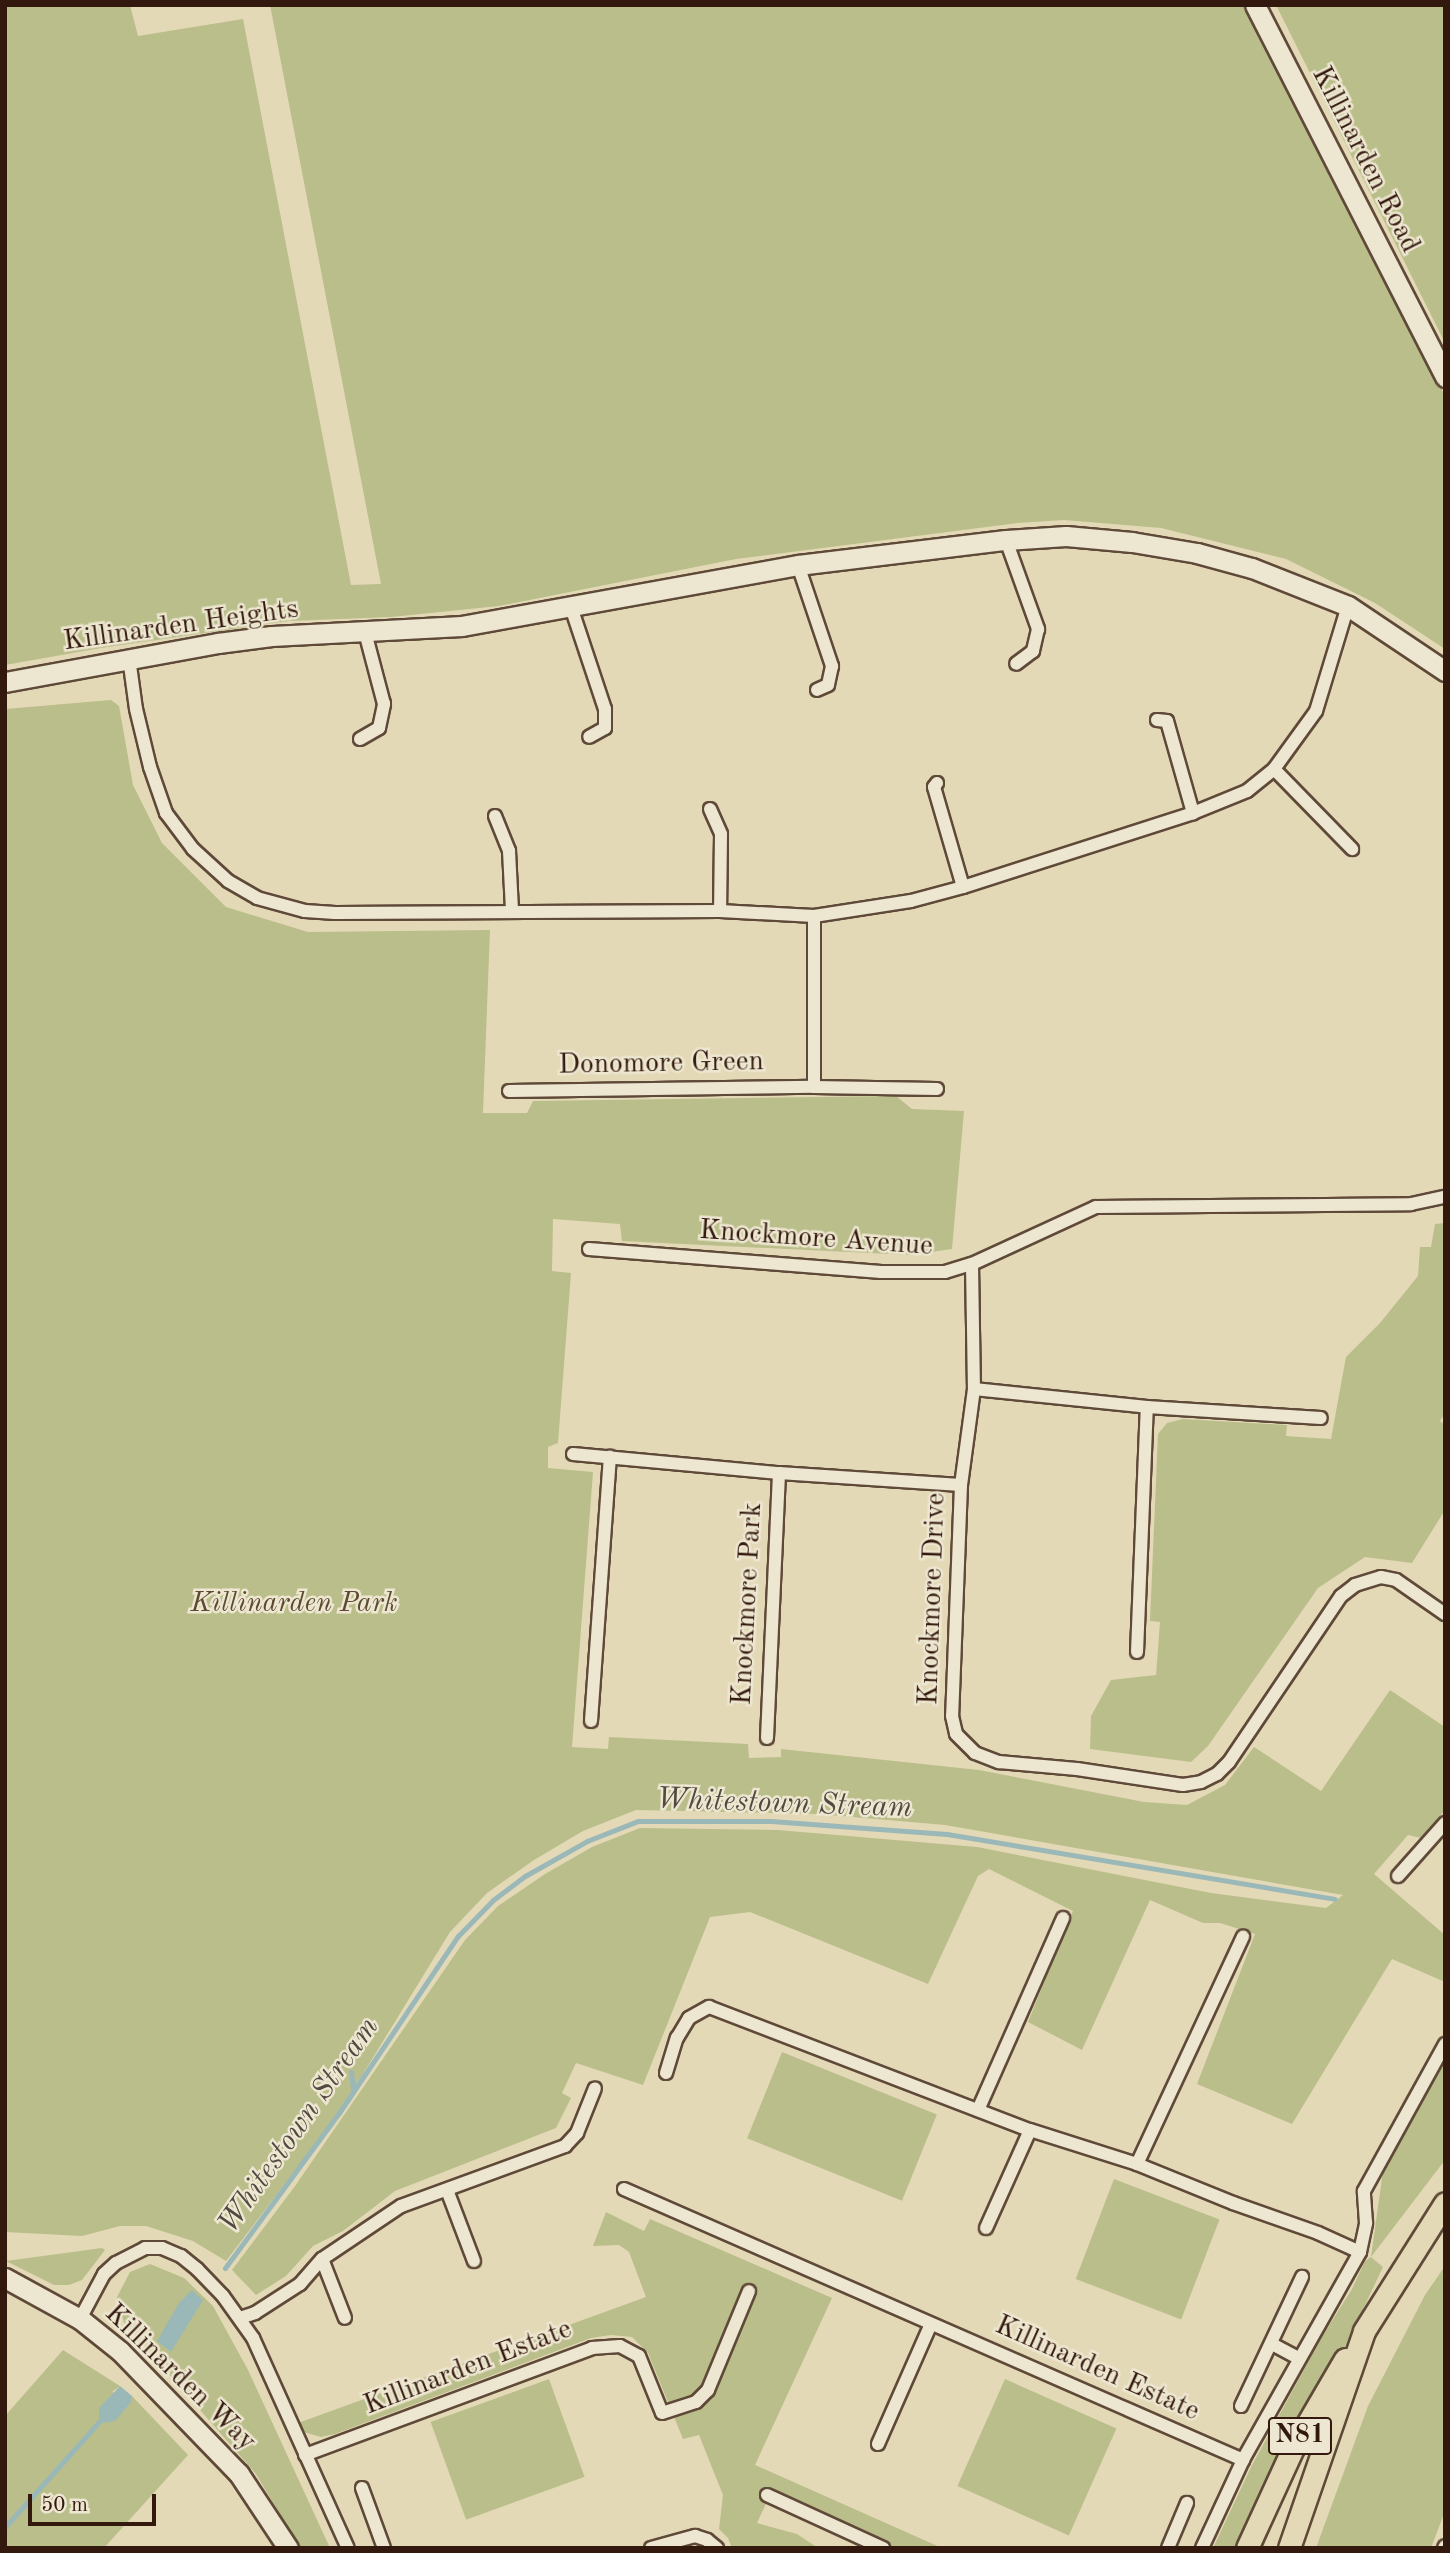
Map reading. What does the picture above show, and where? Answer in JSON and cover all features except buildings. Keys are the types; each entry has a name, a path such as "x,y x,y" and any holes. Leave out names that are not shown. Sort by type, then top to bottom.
{"main road":[{"name":"N81","path":"1247,2548 1316,2405 1445,2203"},
{"name":"N81","path":"1289,2548 1364,2331"}],"street":[{"name":"Killinarden Road","path":"1255,5 1445,377"},
{"name":"Killinarden Heights","path":"5,682 129,658 272,636 462,626 798,565 1006,540 1066,536 1132,542 1197,553 1252,568 1348,606 1445,671"},
{"path":"1006,540 1038,629 1033,651 1016,664"},
{"path":"798,565 832,666 828,685 817,690"},
{"path":"129,658 136,709 149,767 166,813 193,849 228,881 257,898 306,911 720,911 814,916 911,901 963,887 1193,813 1247,791 1274,769 1316,711 1348,606"},
{"path":"571,607 605,709 605,728 589,737"},
{"path":"360,739 379,728 384,704 365,632"},
{"path":"1157,720 1167,721 1193,813"},
{"path":"1274,769 1352,849"},
{"path":"937,783 934,788 963,887"},
{"path":"710,809 721,834 720,911"},
{"path":"495,816 509,851 512,911"},
{"path":"814,916 814,1087"},
{"name":"Donomore Green","path":"509,1091 814,1087 937,1089"},
{"name":"Knockmore Avenue","path":"589,1249 881,1272 945,1272 972,1264 1096,1207 1411,1204 1445,1197"},
{"name":"Knockmore Drive","path":"972,1264 974,1389 961,1485 952,1716 956,1734 975,1753 999,1762 1183,1785 1201,1782 1217,1774 1229,1762 1341,1596 1355,1585 1381,1577 1396,1580 1445,1614"},
{"path":"974,1389 1147,1406 1321,1418"},
{"path":"1137,1652 1147,1406"},
{"name":"Knockmore Park","path":"573,1454 779,1474 961,1485"},
{"path":"591,1721 610,1457"},
{"name":"Knockmore Park","path":"766,1738 779,1474"},
{"path":"1398,1876 1445,1823"},
{"path":"978,2110 1063,1918"},
{"path":"1138,2164 1243,1937"},
{"path":"666,2073 677,2038 689,2018 709,2007 1030,2130 1138,2164 1233,2203 1318,2233 1360,2252"},
{"path":"1202,2548 1243,2460 1360,2252 1366,2223 1364,2191 1445,2044"},
{"path":"240,2318 255,2313 300,2284 322,2259 401,2206 565,2146 577,2133 595,2088"},
{"path":"986,2228 1030,2130"},
{"name":"Killinarden Estate","path":"624,2189 1243,2460"},
{"path":"447,2190 474,2261"},
{"path":"80,2319 104,2274 116,2263 145,2248 162,2248 181,2256 197,2269 240,2318 348,2548"},
{"path":"322,2259 345,2318"},
{"name":"Killinarden Estate","path":"1241,2406 1302,2277"},
{"name":"Killinarden Way","path":"5,2278 80,2319 120,2351 239,2474 288,2548"},
{"name":"Killinarden Estate","path":"305,2455 592,2348 620,2346 639,2356 662,2413 696,2402 708,2390 749,2291"},
{"path":"878,2444 931,2324"},
{"path":"1272,2344 1298,2358"},
{"path":"362,2488 384,2548"},
{"path":"767,2495 883,2548"},
{"path":"1168,2548 1187,2503"},
{"path":"651,2548 695,2536 707,2540 717,2548"}],"green space":[{"path":"5,5 130,5 138,36 243,19 351,585 381,584 270,5 1243,5 1445,396 1445,649 1375,603 1286,559 1161,528 1064,520 1018,523 736,559 499,606 391,617 289,621 101,648 5,665"},
{"path":"1276,5 1445,5 1445,342 1441,335"},
{"name":"Killinarden Park","path":"111,700 119,706 133,785 162,843 226,907 308,932 490,930 483,1113 527,1113 533,1101 896,1096 912,1109 964,1111 952,1249 911,1255 622,1241 620,1224 553,1219 552,1271 571,1273 558,1443 548,1447 548,1468 593,1472 572,1747 608,1749 609,1737 748,1744 749,1758 781,1757 781,1749 979,1770 1144,1802 1187,1805 1225,1785 1254,1747 1321,1791 1390,1690 1445,1727 1445,1810 1421,1838 1408,1835 1374,1874 1445,1935 1445,1982 1392,1959 1292,2124 1197,2084 1255,1934 1220,1923 1203,1923 1150,1900 1082,2050 1028,2022 1073,1911 989,1869 978,1876 928,1984 750,1912 710,1917 643,2085 576,2063 562,2093 571,2098 556,2128 395,2191 343,2231 313,2246 286,2276 256,2295 232,2270 295,2186 465,1940 498,1906 545,1874 592,1847 640,1828 778,1830 977,1847 1211,1893 1326,1908 1343,1895 945,1825 818,1814 636,1810 583,1831 534,1860 487,1893 450,1932 339,2113 226,2261 193,2241 146,2226 120,2226 82,2236 5,2232 5,709"},
{"path":"1445,1223 1445,1413 1440,1421 1445,1425 1445,1510 1412,1563 1365,1557 1318,1588 1208,1746 1191,1762 1090,1749 1091,1716 1111,1680 1156,1675 1160,1622 1150,1621 1158,1434 1167,1423 1183,1419 1287,1425 1286,1436 1331,1439 1346,1357 1380,1323 1418,1276 1420,1247 1431,1247 1435,1224"},
{"path":"782,2052 937,2115 902,2201 747,2138"},
{"path":"1445,2061 1445,2160 1371,2257 1383,2171"},
{"path":"1114,2179 1219,2219 1181,2319 1076,2279"},
{"path":"606,2212 644,2231 650,2219 832,2298 755,2465 942,2548 895,2548 771,2493 757,2523 797,2534 818,2548 732,2548 728,2538 719,2529 723,2495 699,2435 683,2439 648,2353 632,2337 611,2335 591,2338 335,2434 321,2437 300,2431 298,2423 646,2297 629,2252 619,2245 593,2246"},
{"path":"102,2248 105,2250 82,2280 69,2285 54,2285 6,2261"},
{"path":"1371,2257 1383,2267 1340,2358 1263,2548 1213,2548 1252,2465 1323,2335 1352,2289 1365,2261"},
{"path":"150,2264 184,2278 213,2306 248,2370 330,2548 300,2548 256,2474 124,2323 117,2297 130,2272"},
{"path":"1445,2266 1445,2511 1431,2548 1316,2548 1368,2406 1425,2295"},
{"path":"63,2350 120,2386 112,2392 129,2399 132,2396 188,2455 104,2548 5,2548 5,2416"},
{"path":"549,2379 585,2477 466,2520 431,2422"},
{"path":"1005,2379 1116,2429 1069,2536 957,2486"}],"water":[{"path":"192,2290 203,2300 171,2352 157,2341 179,2303"},
{"path":"120,2386 132,2396 131,2402 116,2420 106,2423 99,2418 99,2408"}],"waterway":[{"name":"Whitestown Stream","path":"225,2268 339,2113 458,1936 493,1900 525,1876 587,1841 638,1821 771,1821 947,1834 1335,1899"},
{"path":"351,2072 353,2089"},
{"name":"Whitestown Stream","path":"5,2527 106,2414"}]}
